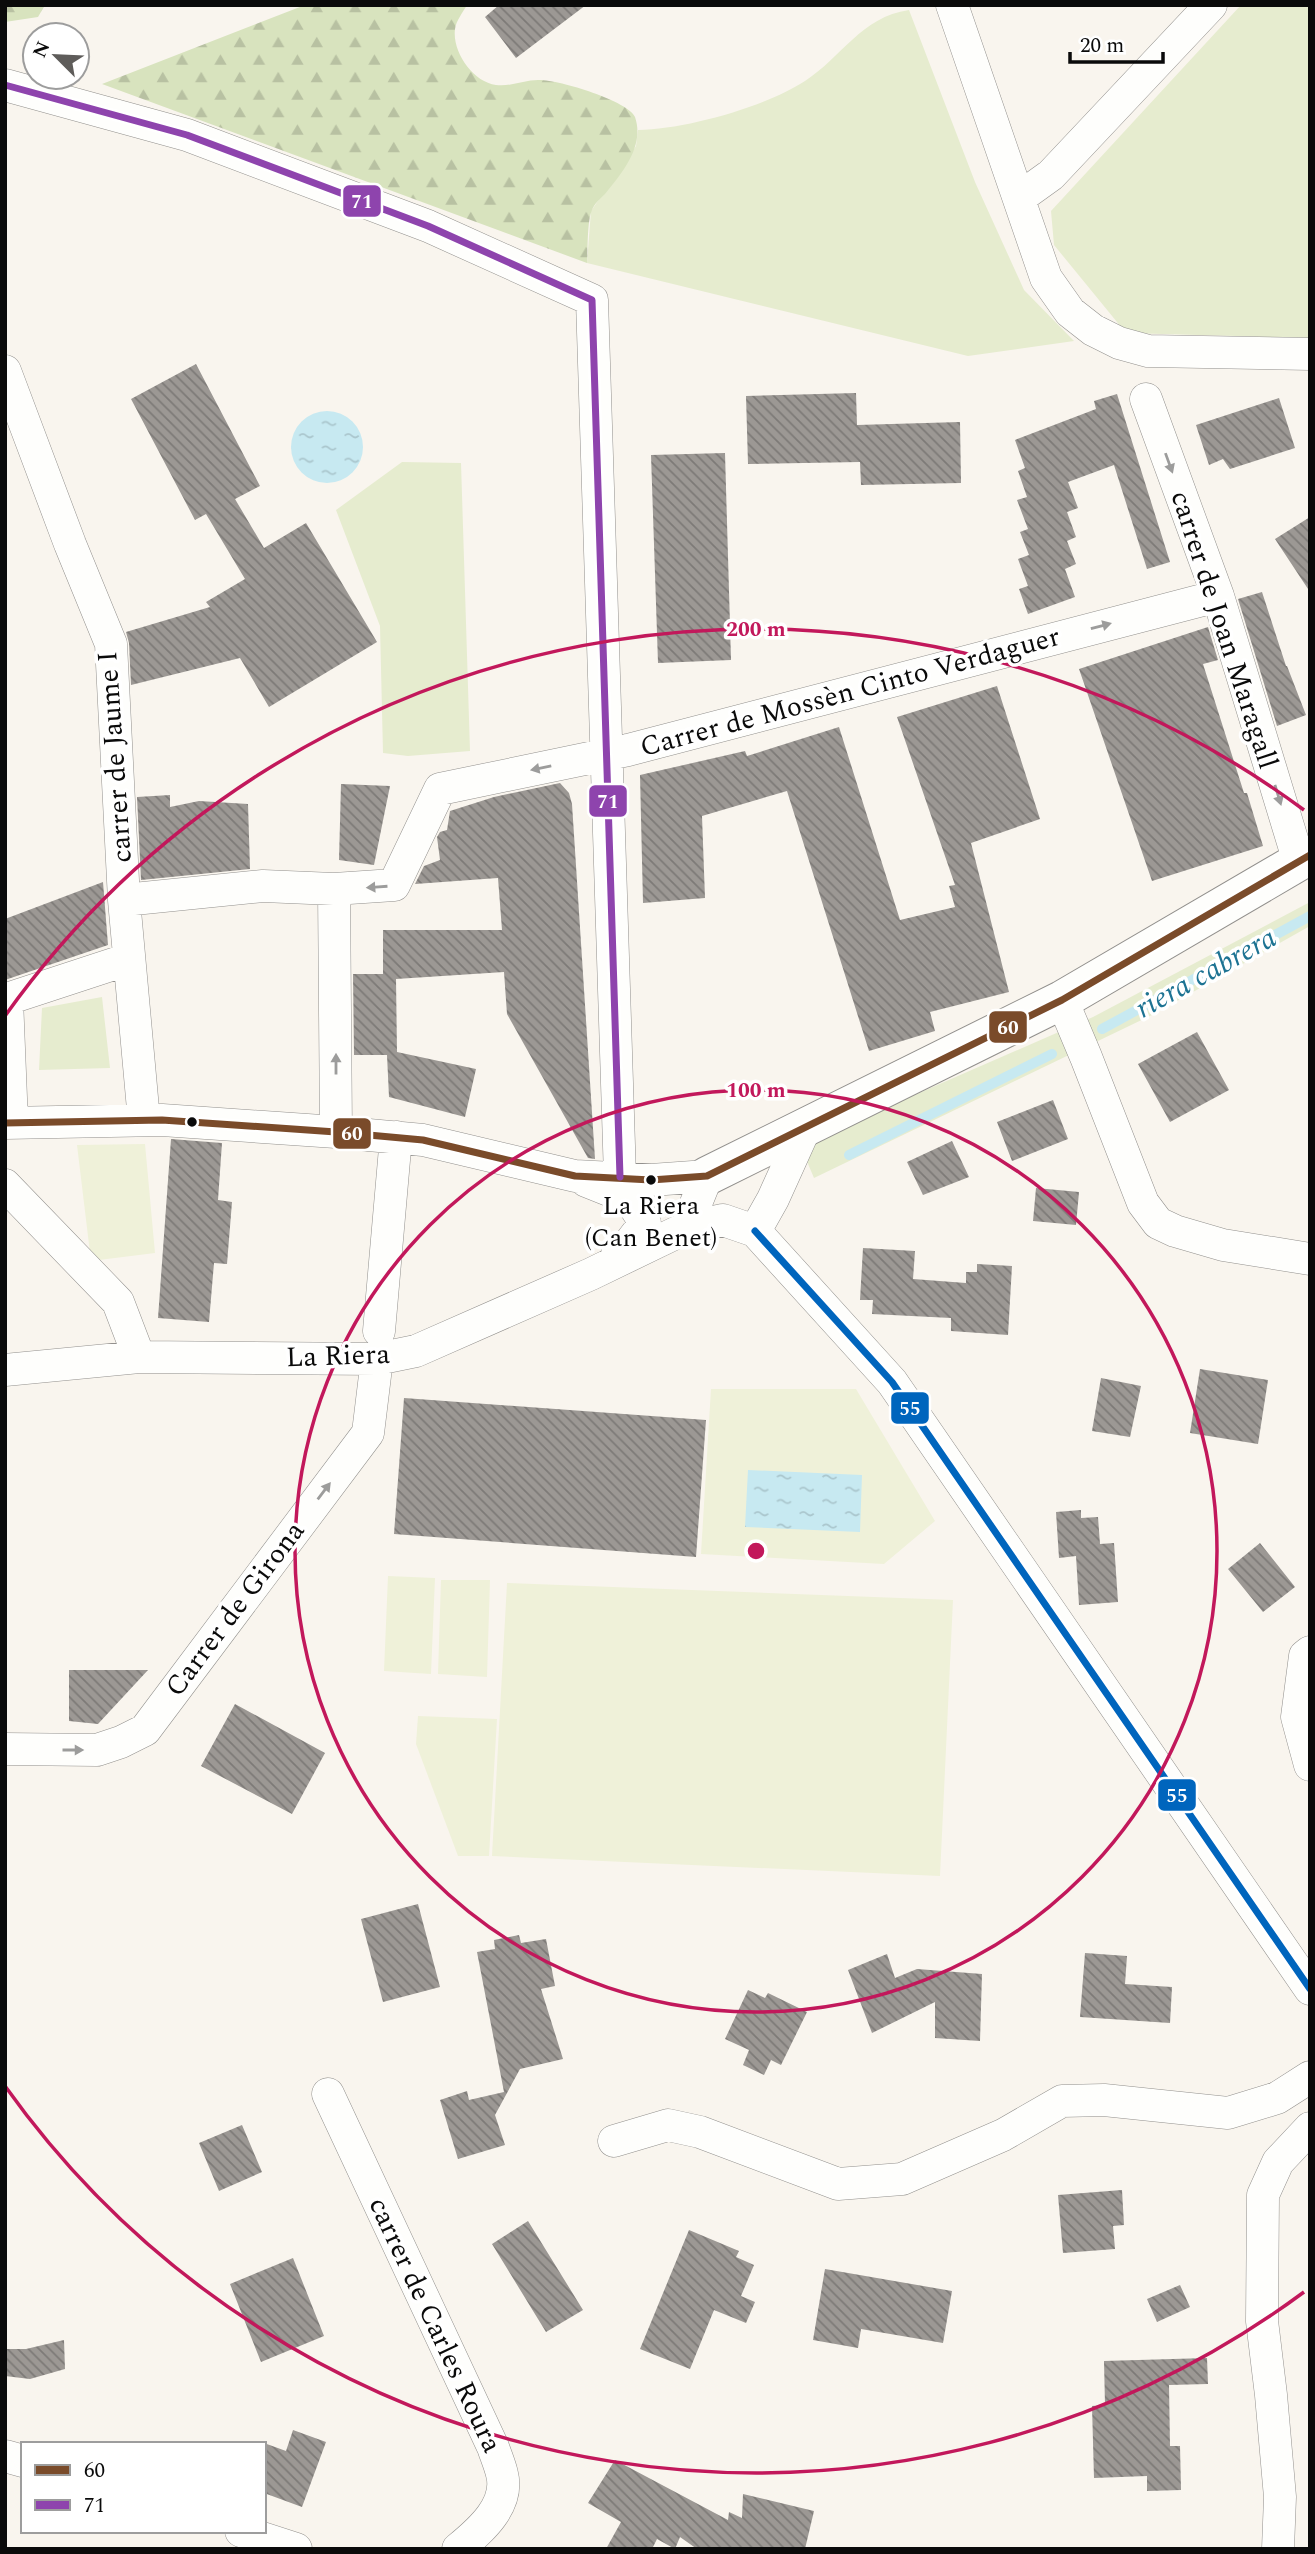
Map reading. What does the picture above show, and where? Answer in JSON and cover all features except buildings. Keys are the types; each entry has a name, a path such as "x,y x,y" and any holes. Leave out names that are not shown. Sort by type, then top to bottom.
{"street":[{"path":"953,5 1046,278 1070,312 1093,330 1119,343 1148,351 1310,354"},
{"path":"1019,198 1051,175 1211,5"},
{"path":"5,85 187,135 428,226 592,300 620,1177"},
{"name":"carrer de Jaume I","path":"5,371 111,644 124,900 144,1120"},
{"name":"carrer de Joan Maragall","path":"1146,399 1218,596 1304,859"},
{"name":"Carrer de Mossèn Cinto Verdaguer","path":"124,900 263,886 334,889 394,886 440,789 608,754 1218,596"},
{"path":"575,1176 651,1180 707,1176 806,1126 1067,1010 1304,859"},
{"path":"334,889 336,1132"},
{"path":"129,959 7,999 9,1123 144,1120 396,1137 423,1140 575,1176 611,1191 633,1204 645,1223 629,1244 591,1274"},
{"path":"1067,1010 1143,1203 1158,1223 1175,1231 1223,1245 1310,1259"},
{"path":"806,1126 773,1199 755,1231 892,1382 1310,1989"},
{"name":"Carrer de Girona","path":"5,1749 97,1750 145,1730 368,1433 396,1137"},
{"path":"751,1155 773,1199"},
{"path":"686,1228 707,1176"},
{"path":"5,1185 118,1302 139,1357"},
{"name":"La Riera","path":"5,1370 139,1357 378,1345 416,1351 591,1274 686,1228 723,1220 755,1231"},
{"path":"1310,1652 1305,1656 1297,1717 1310,1765"},
{"path":"614,2141 668,2125 700,2133 838,2184 902,2179 1003,2135 1062,2101 1104,2100 1228,2113 1276,2098 1310,2077"},
{"name":"carrer de Carles Roura","path":"328,2094 488,2435 503,2477 502,2501 486,2522 458,2549"},
{"path":"1278,2549 1280,2497 1262,2320 1263,2195 1278,2162 1310,2128"},
{"path":"248,2533 296,2549"}],"green space":[{"path":"5,5 45,5 38,17 5,22"},
{"path":"305,5 467,5 457,23 455,38 461,56 479,78 496,85 538,80 560,83 607,98 630,111 635,117 637,128 634,149 625,168 592,210 588,228 587,263 102,84"},
{"path":"1241,5 1310,5 1310,338 1126,333 1054,245 1051,211"},
{"path":"909,10 975,182 1024,290 1074,341 968,356 587,263 591,211 636,146 638,130 701,121 747,108 788,91 818,71 865,29 892,14"},
{"path":"402,462 461,463 470,751 408,756 383,753 380,626 336,510"},
{"path":"1310,902 1310,926 1154,1014 814,1178 800,1145 1093,1017"},
{"path":"102,997 110,1068 39,1070 42,1008"},
{"path":"145,1144 155,1253 91,1261 77,1145"},
{"path":"711,1389 856,1389 935,1521 884,1564 701,1554"},
{"path":"388,1576 435,1578 431,1674 384,1671"},
{"path":"441,1580 490,1580 487,1677 438,1674"},
{"path":"507,1583 953,1600 940,1876 492,1856"},
{"path":"418,1716 497,1719 489,1856 458,1856 416,1744"}],"water":[{"path":"327,411 347,417 357,427 363,447 357,467 347,477 327,483 307,477 297,467 291,447 297,427 307,417"},
{"path":"748,1470 862,1475 860,1532 745,1527"}],"waterway":[{"name":"riera cabrera","path":"1102,1029 1310,916"},
{"name":"riera cabrera","path":"849,1155 1052,1054"}],"transit line":[{"name":"71","path":"5,85 187,135 428,226 592,300 620,1177"},
{"name":"60","path":"5,1123 162,1120 336,1132 423,1140 575,1176 651,1180 707,1176 1062,1000 1310,855"},
{"name":"55","path":"755,1231 892,1382 1310,1989"}],"place":[{"name":"La Riera (Can Benet)","path":"651,1180"}]}
